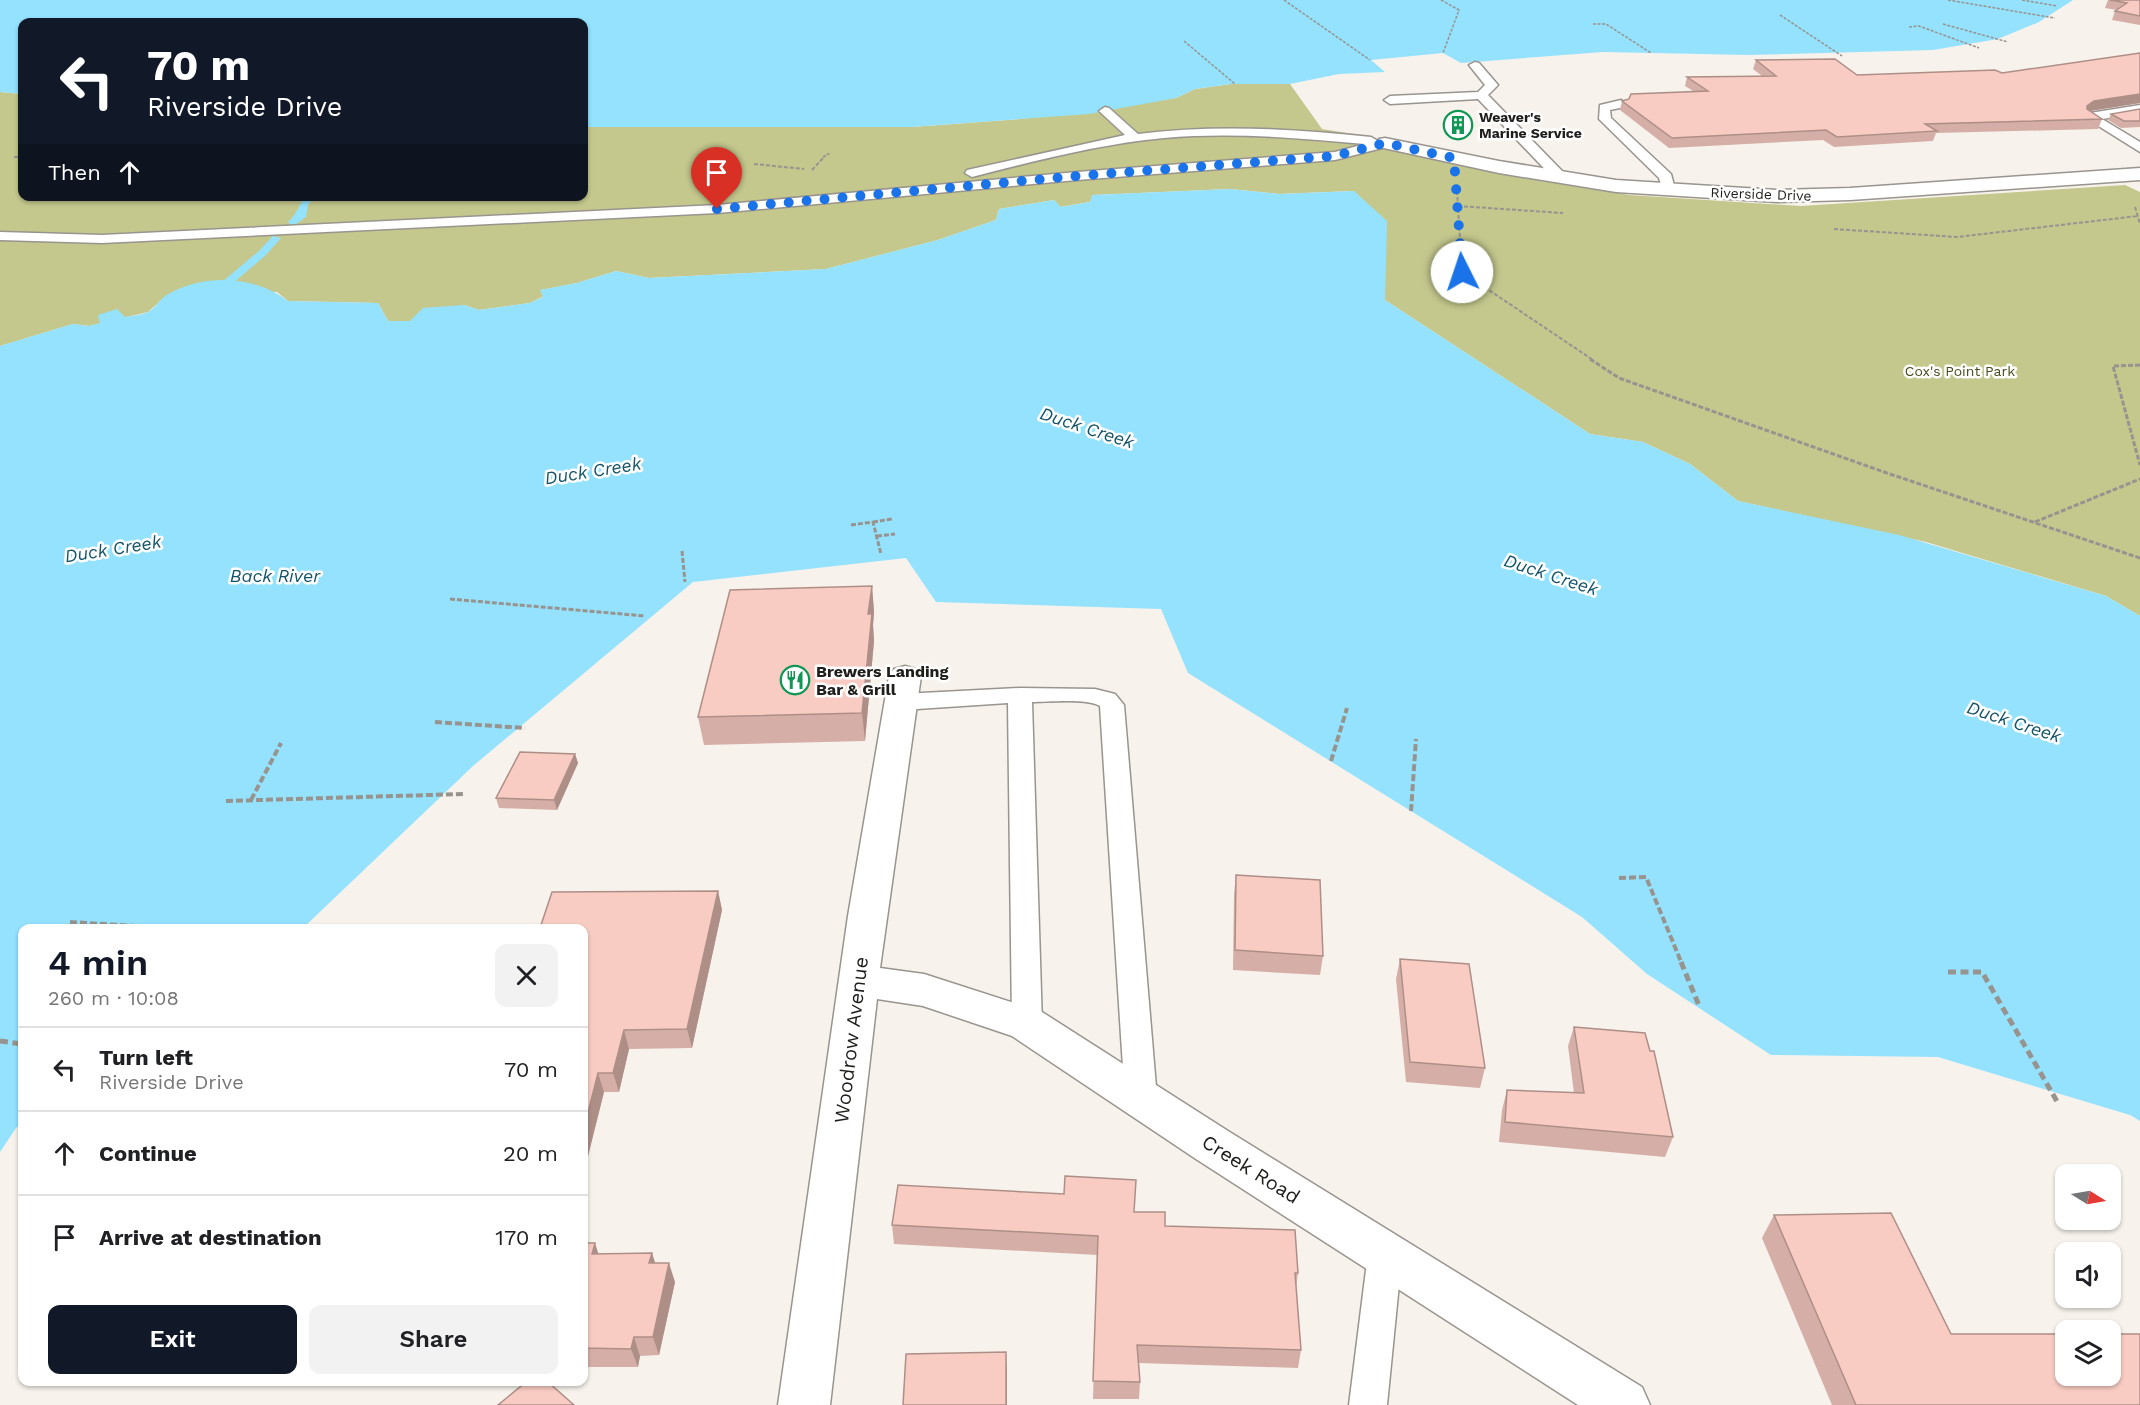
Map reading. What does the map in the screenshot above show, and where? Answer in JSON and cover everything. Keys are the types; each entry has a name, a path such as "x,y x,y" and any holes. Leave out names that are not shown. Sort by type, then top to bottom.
{"street":[{"name":"Riverside Drive","path":"1385,143 1561,178 1616,186 1804,196 2140,174"},
{"name":"Woodrow Avenue","path":"804,1405 867,916 903,689"},
{"name":"Creek Road","path":"859,981 924,990 1028,1024 1384,1254 1624,1405"}],"lane":[{"path":"1390,100 1481,95 1492,85 1475,65"},
{"path":"1481,95 1561,178"},
{"path":"1621,104 1604,108 1605,119 1666,177 1668,189"},
{"path":"2140,109 2090,117 2140,148"},
{"path":"1104,111 1135,138"},
{"path":"889,193 1054,153 1135,138 1264,132 1319,135 1385,143"},
{"path":"0,236 102,238 682,211 1335,156 1385,143"},
{"path":"903,689 1095,696 1107,699 1112,705 1142,1099"},
{"path":"1020,695 1028,1024"},
{"path":"1368,1405 1384,1254"}],"path":[{"path":"1284,0 1370,60"},
{"path":"1441,0 1458,10 1443,53"},
{"path":"1948,0 2055,18"},
{"path":"2022,0 2057,6"},
{"path":"1780,15 1842,56"},
{"path":"1593,24 1606,24 1651,53"},
{"path":"1943,24 2008,42"},
{"path":"1909,27 1919,26 1980,48"},
{"path":"1184,41 1235,84"},
{"path":"14,158 18,158"},
{"path":"1454,158 1462,272 1619,378 2140,558"},
{"path":"2140,365 2113,366 2140,465"},
{"path":"2034,523 2140,479"},
{"path":"851,525 892,519"},
{"path":"873,522 881,554"},
{"path":"877,536 895,534"},
{"path":"682,551 686,582"},
{"path":"450,598 645,616"},
{"path":"1331,761 1347,708"},
{"path":"435,722 525,728"},
{"path":"1411,811 1416,740"},
{"path":"250,801 281,743"},
{"path":"226,801 463,794"},
{"path":"1619,878 1646,877 1700,1008"},
{"path":"70,922 103,924"},
{"path":"1948,972 1982,972 2058,1103"},
{"path":"0,1041 18,1043"}],"green space":[{"name":"Cox's Point Park","path":"1231,84 1290,84 1322,129 1354,134 1393,150 1629,195 1801,206 2125,185 2140,192 2140,616 2106,596 1926,542 1738,501 1690,464 1643,442 1590,434 1385,300 1354,191 1279,194 1230,189 1093,195 1090,202 1060,207 1054,200 999,209 996,220 938,240 826,269 649,278 616,271 577,283 541,290 544,296 530,303 479,310 464,305 410,321 388,321 378,303 288,301 277,292 166,296 148,312 89,326 73,324 0,346 0,92 18,94 18,201 588,201 588,127 912,127 1021,119 1176,98 1195,89"}],"water":[{"path":"0,0 2073,0 2039,22 1998,39 1933,50 1749,55 1603,52 1461,63 1443,53 1371,60 1385,72 1339,74 1290,84 1231,84 1195,89 1176,98 1089,114 912,127 588,127 588,18 18,18 18,94 0,92"},
{"name":"Back River","path":"1230,189 1279,194 1354,191 1387,221 1385,300 1590,434 1643,442 1690,464 1738,501 1899,535 2106,596 2140,616 2140,1121 2130,1115 1938,1057 1771,1055 1647,974 1582,917 1188,673 1161,609 936,602 906,558 693,582 473,766 307,924 18,924 18,1127 0,1152 0,346 73,324 89,326 100,323 98,315 117,309 125,317 145,313 165,296 195,283 211,281 228,280 260,286 288,301 378,303 388,321 410,321 423,308 464,305 479,310 530,303 543,297 540,290 577,283 616,271 649,278 826,269 938,240 996,220 999,209 1054,200 1061,207 1090,202 1092,195"}],"building":[{"path":"2110,0 2140,0 2140,16 2115,11 2127,3"},
{"path":"2140,53 2140,94 2094,101 2087,106 2087,109 2102,119 1925,124 1937,131 1837,137 1826,130 1672,138 1622,101 1629,99 1631,94 1708,91 1687,77 1776,76 1756,60 1835,59 1857,75 1995,70 2002,73"},
{"path":"2140,109 2140,121 2124,121 2111,114"},
{"name":"Brewers Landing Bar & Grill","path":"872,586 868,614 872,614 862,713 698,717 730,590"},
{"path":"520,752 575,754 554,800 496,798"},
{"path":"1236,875 1320,880 1323,956 1235,950"},
{"path":"718,891 687,1029 624,1030 613,1073 598,1073 588,1112 588,924 541,924 552,892"},
{"path":"1400,959 1469,964 1485,1068 1410,1062"},
{"path":"1574,1027 1645,1033 1650,1051 1654,1051 1673,1137 1505,1122 1507,1090 1584,1093"},
{"path":"1065,1176 1136,1180 1134,1212 1165,1212 1165,1226 1295,1230 1298,1273 1295,1273 1301,1350 1137,1345 1140,1382 1093,1381 1098,1236 892,1225 898,1185 1064,1194"},
{"path":"1891,1213 1951,1334 2055,1334 2055,1386 2121,1386 2121,1334 2140,1334 2140,1405 1856,1405 1774,1215"},
{"path":"588,1243 595,1243 592,1254 652,1253 649,1263 669,1263 653,1337 634,1337 631,1349 588,1348"},
{"path":"1006,1352 1006,1405 903,1405 906,1354"},
{"path":"521,1386 553,1386 574,1405 498,1405"}],"waterway":[{"path":"293,222 301,217 307,201"},
{"path":"214,294 270,246 276,238"}],"place":[{"name":"Weaver's Marine Service","path":"1458,125"},
{"name":"Brewers Landing Bar & Grill","path":"795,680"}],"route":[{"path":"717,209 1077,176 1335,156 1385,143 1454,158 1462,272"}],"water label":[{"name":"Duck Creek","path":"1087,428"},
{"name":"Duck Creek","path":"593,471"},
{"name":"Duck Creek","path":"113,549"},
{"name":"Duck Creek","path":"1551,575"},
{"name":"Duck Creek","path":"2014,722"}]}
